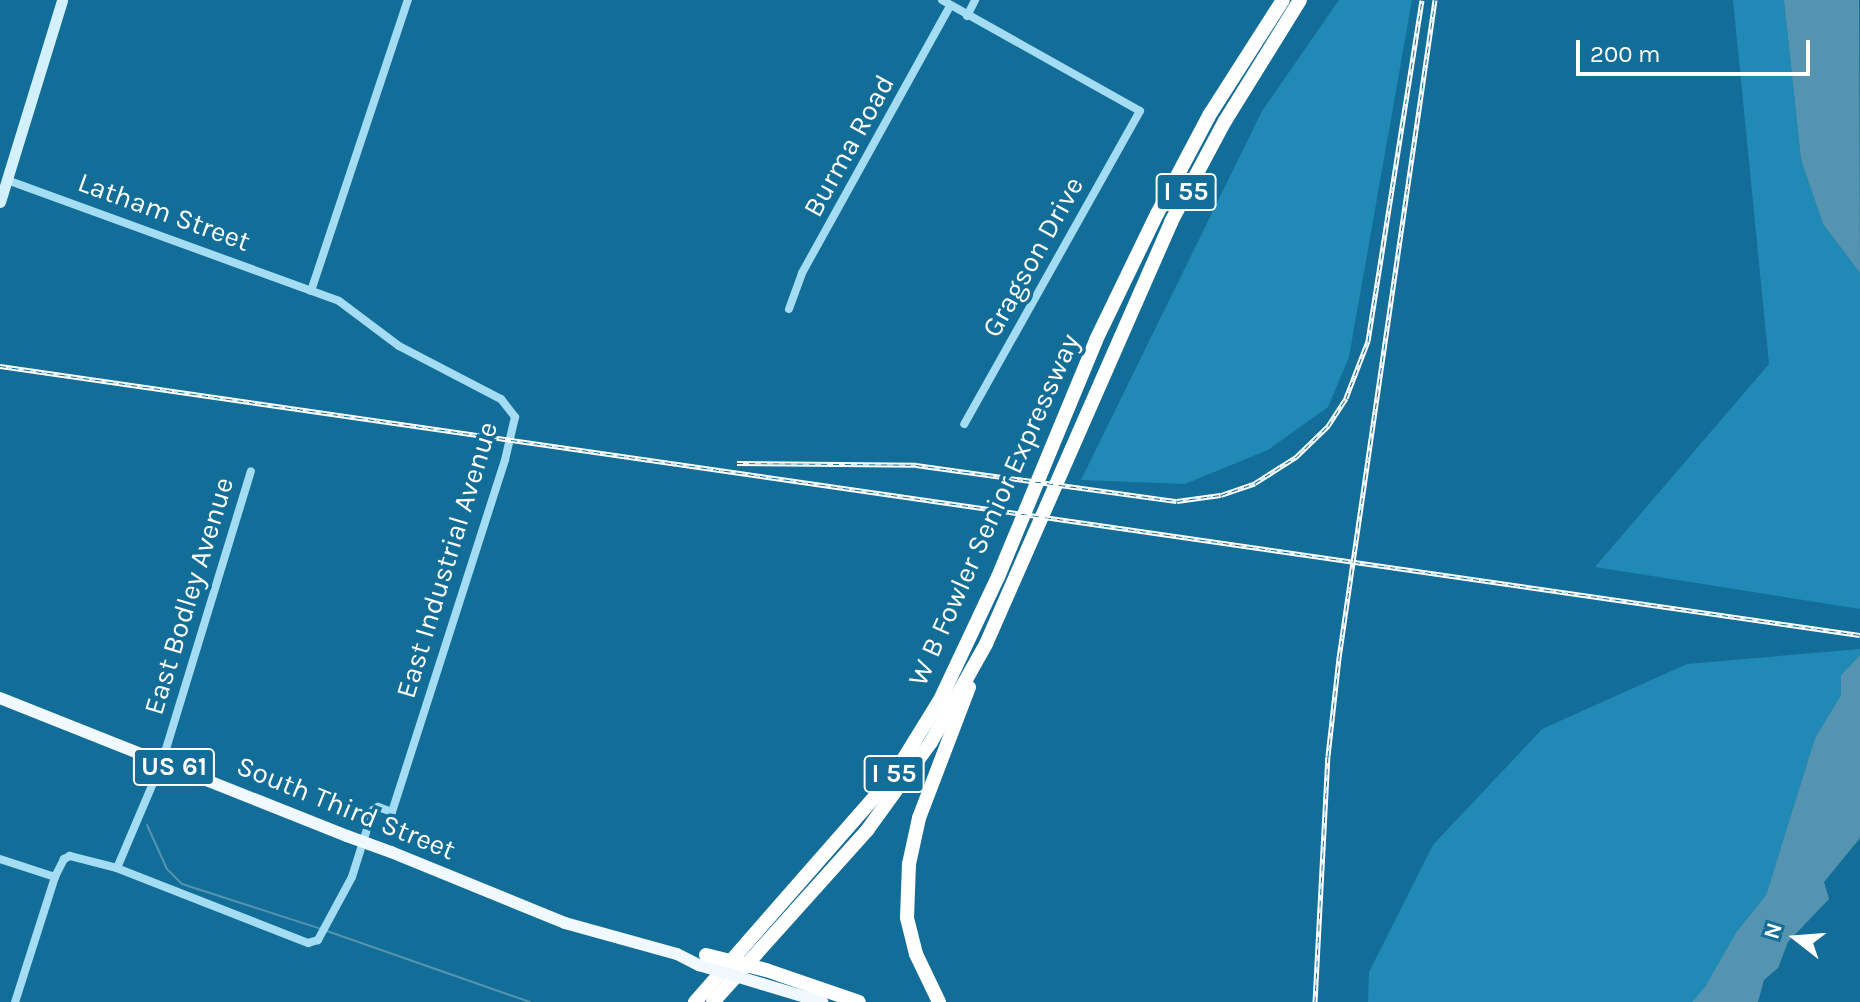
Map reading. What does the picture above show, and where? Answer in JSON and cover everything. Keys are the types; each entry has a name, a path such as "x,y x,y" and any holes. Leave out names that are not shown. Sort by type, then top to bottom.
{"highway":[{"name":"W B Fowler Senior Expressway","path":"695,1002 893,776 940,700 998,577 1096,340 1157,214 1210,114 1283,0"},
{"name":"W B Fowler Senior Expressway","path":"713,1002 868,829 931,742 986,644 1158,248 1225,121 1300,0"},
{"path":"939,1002 916,954 907,918 909,864 919,818 986,644"},
{"name":"South Third Street","path":"702,960 859,1002"}],"main road":[{"path":"0,202 4,178 62,0"},
{"name":"South Third Street","path":"0,698 565,923 702,960"},
{"name":"South Third Street","path":"764,977 822,1002"}],"street":[{"path":"311,291 408,0"},
{"path":"942,0 967,16 975,0"},
{"name":"Burma Road","path":"789,309 802,273 950,6"},
{"name":"Gragson Drive","path":"964,424 1140,111 967,16"},
{"name":"Latham Street","path":"4,178 311,291"},
{"name":"East Industrial Avenue","path":"117,868 308,943 320,936 352,877 373,810 378,807 392,812 505,460 515,417 507,405 490,393 399,346 339,301 311,291"},
{"name":"East Bodley Avenue","path":"117,868 162,762 251,471"},
{"path":"15,1002 55,877 64,859 70,856 117,868"},
{"path":"0,859 55,877"}],"shaded area":[{"path":"1339,0 1412,0 1349,357 1328,407 1268,450 1185,484 1081,480 1262,111"},
{"path":"1733,0 1784,0 1801,160 1823,224 1860,273 1860,609 1595,567 1769,364"},
{"path":"1784,0 1859,0 1860,273 1823,224 1801,160"},
{"path":"1860,649 1860,655 1841,675 1841,695 1815,738 1766,895 1737,931 1705,988 1692,1002 1368,1002 1369,972 1433,845 1542,729 1687,664"},
{"path":"1860,655 1860,838 1824,882 1829,899 1788,942 1778,968 1764,980 1758,1002 1692,1002 1705,987 1737,931 1766,895 1815,738 1841,695 1841,675"}],"waterway":[{"path":"147,825 167,869 182,884 321,929"},
{"path":"327,931 530,1002"}],"railway":[{"path":"737,463 916,465 1177,501 1221,495 1255,483 1296,457 1328,426 1346,398 1368,341 1422,0"},
{"path":"1315,1002 1328,756 1339,658 1435,0"},
{"path":"0,366 1860,635"}]}
